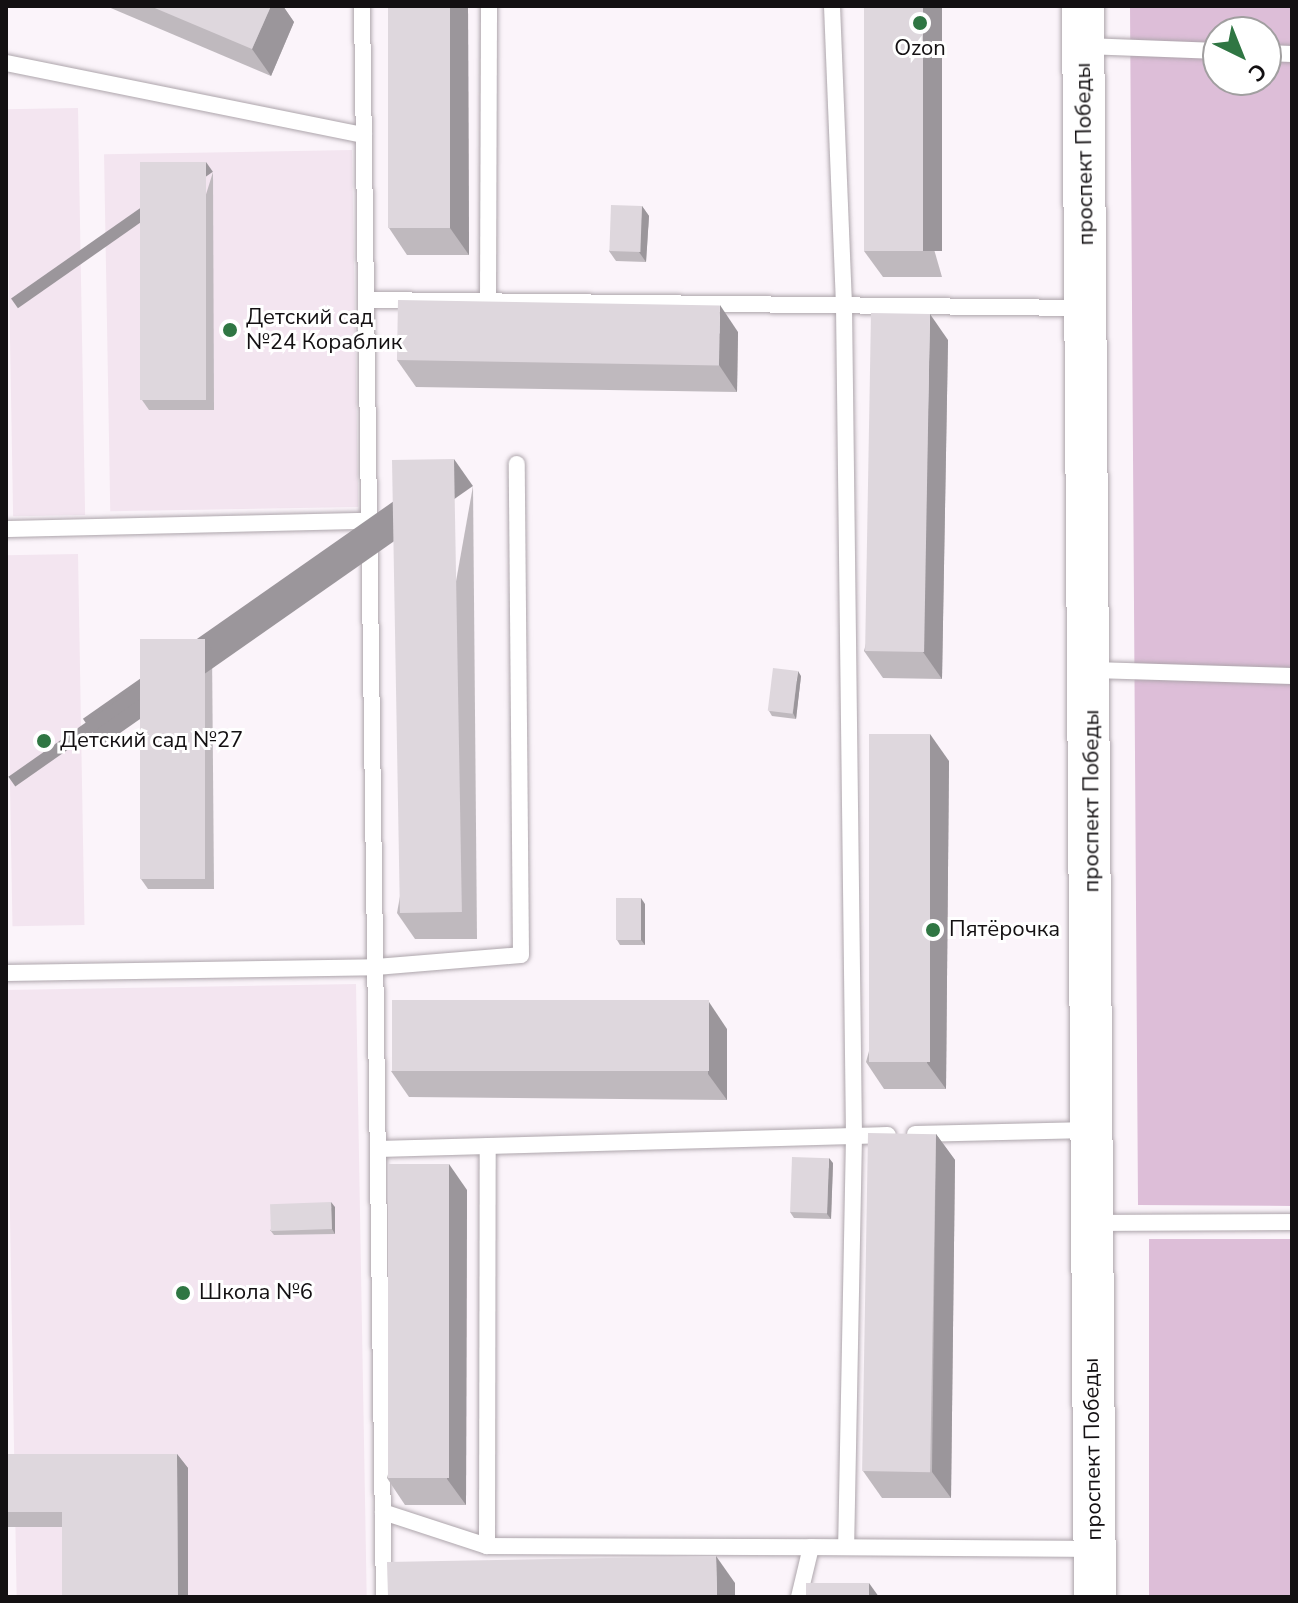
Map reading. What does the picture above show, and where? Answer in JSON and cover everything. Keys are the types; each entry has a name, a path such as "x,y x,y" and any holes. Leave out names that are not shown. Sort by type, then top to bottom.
{"main road":[{"name":"проспект Победы","path":"1083,26 1093,670 1089,1223 1095,1597"}],"lane":[{"path":"362,6 384,1597"},
{"path":"488,301 489,6"},
{"path":"832,6 844,306 854,1136 846,1547"},
{"path":"1083,26 1202,48"},
{"path":"6,63 364,135"},
{"path":"367,300 1087,308"},
{"path":"6,973 376,967 521,955 517,464"},
{"path":"6,529 371,521"},
{"path":"1093,670 1292,676"},
{"path":"378,1149 1090,1130"},
{"path":"487,1546 488,1146"},
{"path":"1089,1223 1292,1222"},
{"path":"383,1512 487,1546 1095,1549"},
{"path":"799,1597 811,1547"}],"shaded area":[{"path":"1130,6 1292,6 1292,1206 1138,1205"},
{"path":"78,108 85,515 13,516 6,109"},
{"name":"Детский сад №24 Кораблик","path":"352,150 358,507 110,511 104,154"},
{"name":"Детский сад №27","path":"78,554 84,925 12,926 6,555"},
{"name":"Школа №6","path":"356,984 367,1597 17,1597 6,990"},
{"path":"1149,1239 1292,1239 1292,1597 1149,1597"}],"building":[{"path":"150,6 271,6 252,49"},
{"path":"388,6 450,6 450,228 388,228"},
{"path":"864,6 923,6 923,251 864,251"},
{"path":"140,162 206,162 206,400 140,400"},
{"path":"611,205 642,206 640,252 609,251"},
{"path":"398,300 720,306 719,366 397,360"},
{"path":"871,313 930,314 924,652 865,651"},
{"path":"454,459 462,912 400,913 392,460"},
{"path":"140,639 205,639 205,879 140,879"},
{"path":"773,668 798,671 793,714 768,711"},
{"path":"869,734 930,734 930,1062 869,1062"},
{"path":"616,898 641,898 641,940 616,940"},
{"path":"392,1000 709,1000 709,1071 392,1071"},
{"path":"868,1133 936,1134 930,1472 862,1471"},
{"path":"792,1157 829,1158 827,1213 790,1212"},
{"path":"388,1164 449,1164 449,1478 388,1478"},
{"path":"331,1202 332,1229 271,1231 270,1204"},
{"path":"6,1454 177,1454 178,1597 62,1597 62,1512 6,1512"},
{"path":"716,1556 717,1597 388,1597 387,1562"},
{"path":"806,1583 869,1583 869,1597 806,1597"}],"place":[{"name":"Ozon","path":"920,23"},
{"name":"Детский сад №24 Кораблик","path":"230,330"},
{"name":"Детский сад №27","path":"44,741"},
{"name":"Пятёрочка","path":"933,930"},
{"name":"Школа №6","path":"183,1293"}]}
